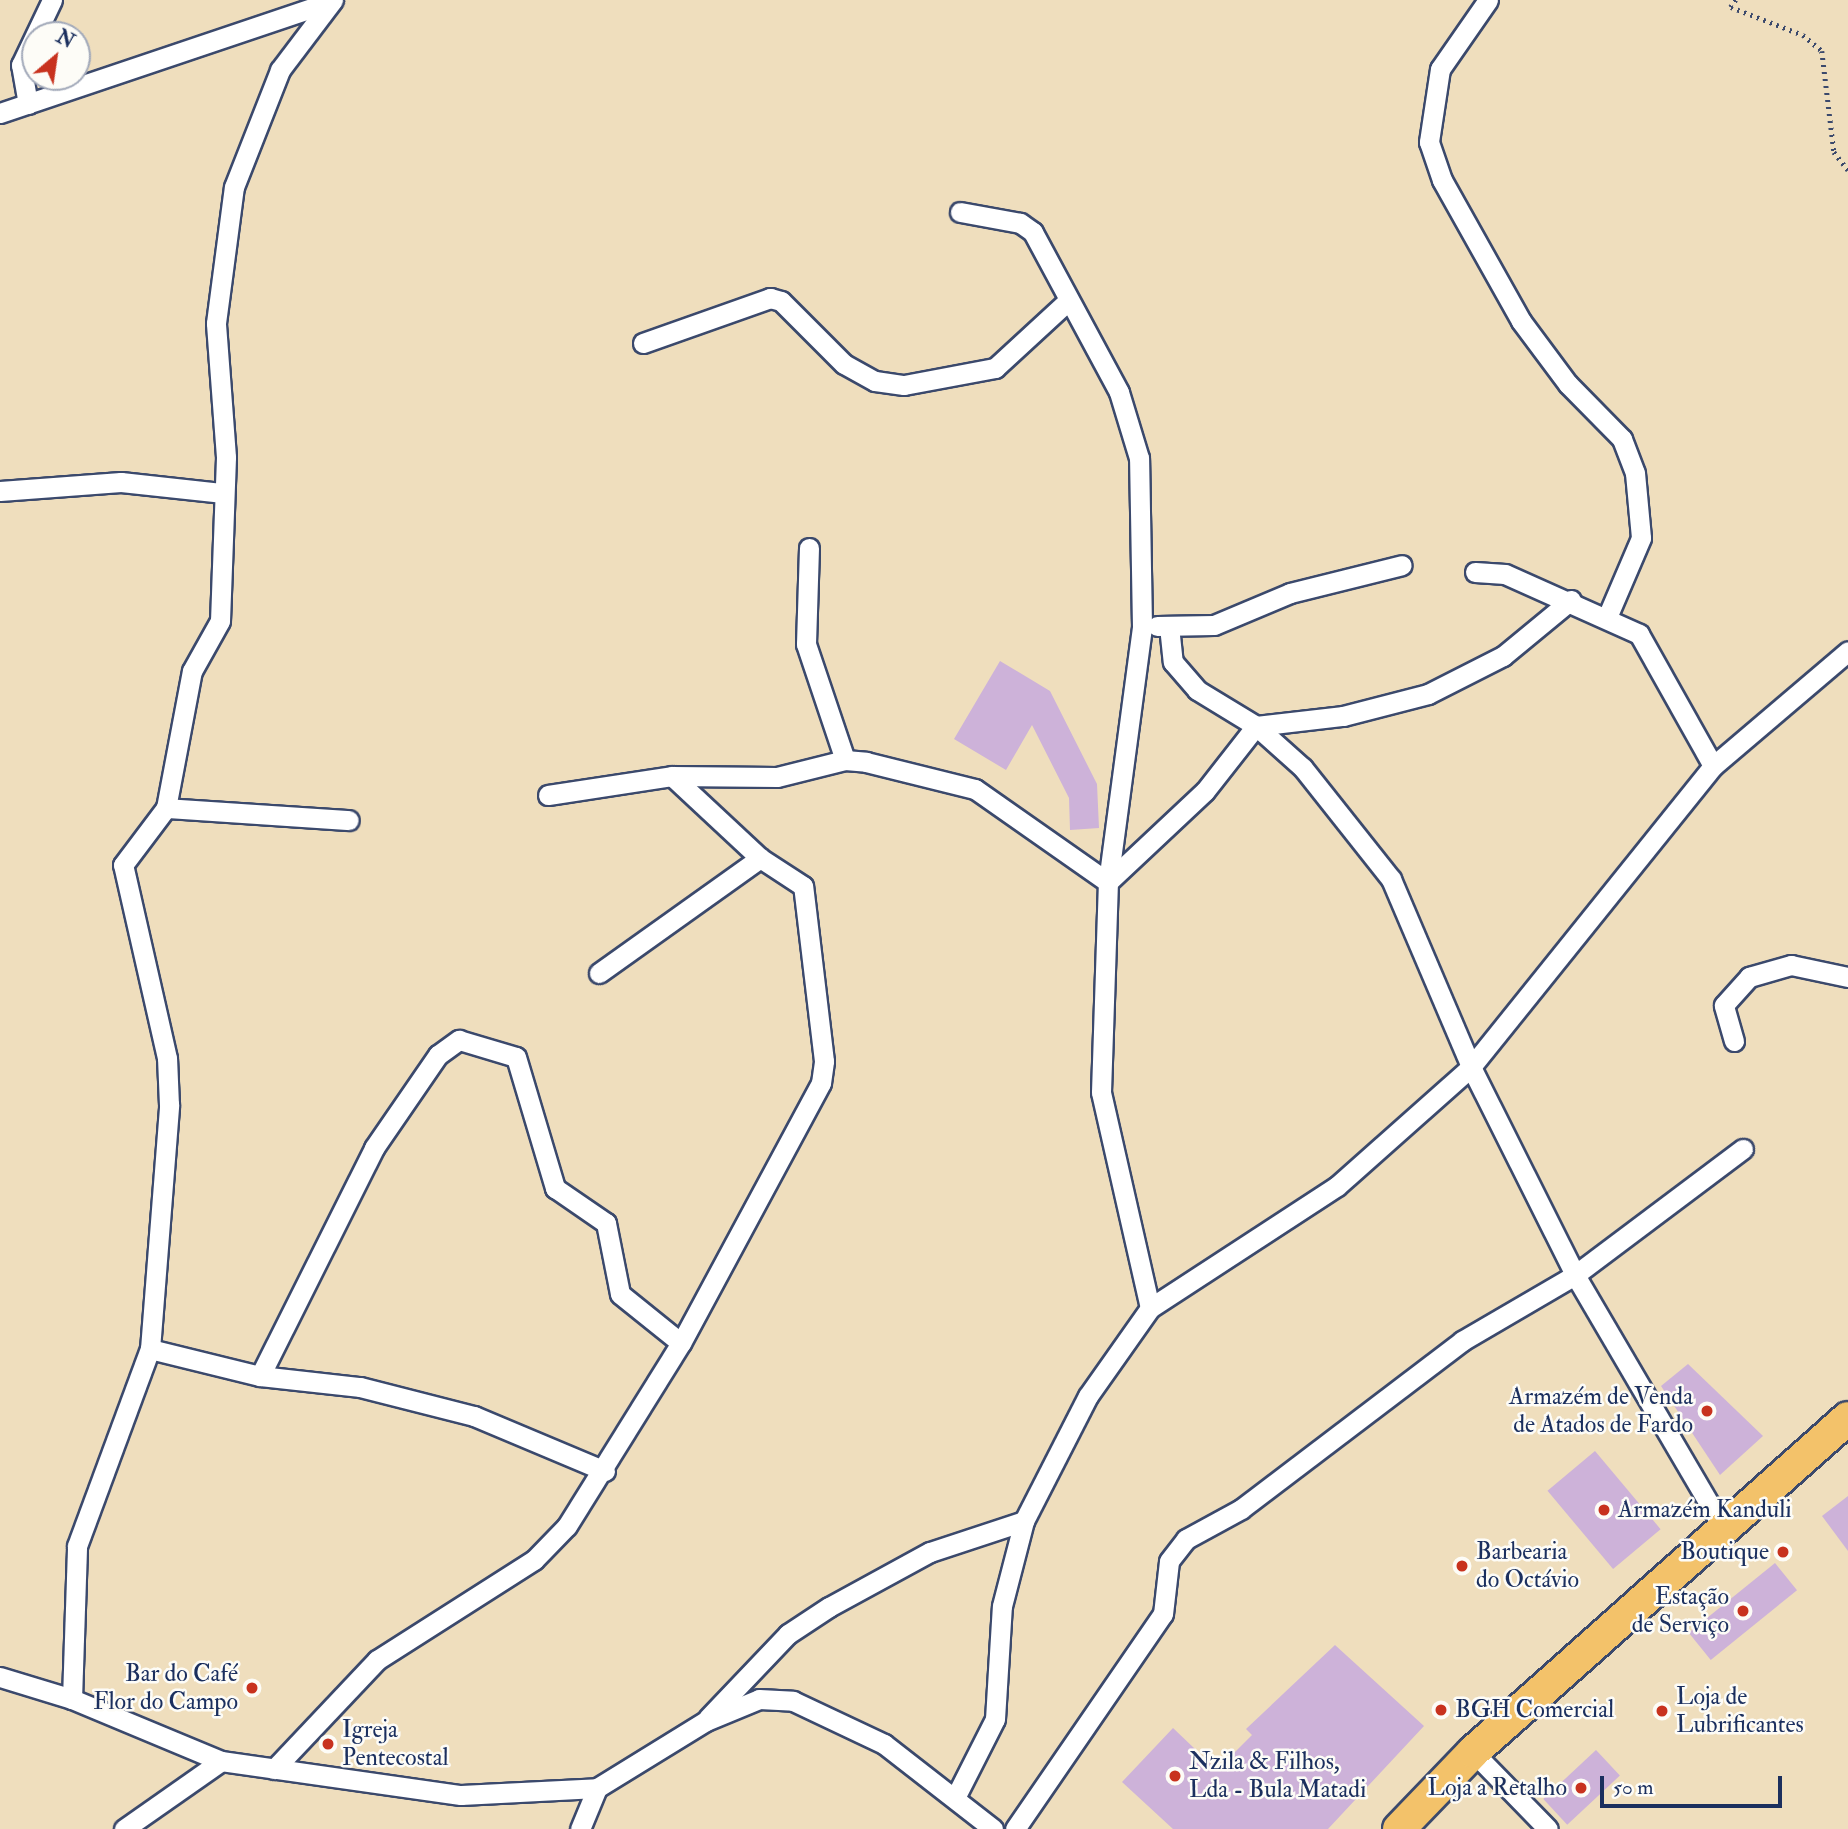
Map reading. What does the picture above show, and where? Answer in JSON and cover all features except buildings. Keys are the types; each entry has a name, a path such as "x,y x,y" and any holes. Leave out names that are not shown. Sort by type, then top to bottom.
{"main road":[{"path":"1399,1829 1473,1752 1723,1526 1848,1418"}],"street":[{"path":"28,104 21,65 52,0"},
{"path":"1488,0 1440,69 1429,142 1442,180 1521,321 1567,384 1622,439 1635,473 1641,538 1608,615"},
{"path":"0,113 332,1"},
{"path":"72,1699 77,1546 150,1349 167,1058 123,865 166,808 192,671 220,621 223,493 216,323 234,187 280,70 332,1"},
{"path":"960,212 1020,223 1033,232 1119,392 1139,458 1142,626 1108,882 1101,1092 1150,1308"},
{"path":"643,343 770,298 781,301 844,364 875,381 904,385 995,368 1069,299"},
{"path":"0,491 121,482 223,493"},
{"path":"809,548 806,644 845,760"},
{"path":"1142,626 1214,625 1290,593 1402,565"},
{"path":"1475,572 1505,574 1608,615 1647,645 1713,766"},
{"path":"1108,882 1205,791 1256,726 1343,716 1428,694 1503,656 1571,600"},
{"path":"1168,626 1173,662 1197,690 1256,726 1303,768 1391,879 1471,1067 1575,1275 1723,1526"},
{"path":"956,1796 995,1719 1002,1606 1024,1521 1088,1396 1150,1308 1337,1186 1471,1067 1713,766 1848,651"},
{"path":"548,794 673,776 776,777 845,760 975,789 1108,882"},
{"path":"274,1769 377,1660 534,1560 605,1471 681,1343 821,1083 809,899 803,886 760,858 673,776"},
{"path":"166,808 349,820"},
{"path":"599,973 760,858"},
{"path":"1734,1041 1724,1005 1749,977 1791,965 1848,977"},
{"path":"260,1376 374,1148 438,1055 459,1040 516,1057 555,1188 606,1223 620,1294 681,1343"},
{"path":"1014,1829 1163,1614 1169,1560 1186,1539 1241,1509 1462,1341 1575,1275 1742,1149"},
{"path":"150,1349 260,1376 360,1387 474,1416 605,1471"},
{"path":"706,1721 752,1666 829,1607 940,1547 1024,1521"},
{"path":"0,1677 72,1699 222,1761 461,1795 597,1788 706,1721 759,1699 793,1701 884,1744 956,1796 993,1829"},
{"path":"1473,1752 1548,1829"},
{"path":"124,1829 222,1761"},
{"path":"580,1829 597,1788"}],"path":[{"path":"1736,0 1731,7 1803,35 1822,51 1834,152 1848,170"}],"place":[{"name":"Armazém de Venda de Atados de Fardo","path":"1707,1411"},
{"name":"Armazém Kanduli","path":"1604,1510"},
{"name":"Boutique","path":"1783,1552"},
{"name":"Barbearia do Octávio","path":"1462,1566"},
{"name":"Estação de Serviço","path":"1743,1611"},
{"name":"Bar do Café Flor do Campo","path":"252,1688"},
{"name":"BGH Comercial","path":"1441,1710"},
{"name":"Loja de Lubrificantes","path":"1662,1711"},
{"name":"Igreja Pentecostal","path":"328,1744"},
{"name":"Nzila & Filhos, Lda - Bula Matadi","path":"1175,1776"},
{"name":"Loja a Retalho","path":"1581,1788"}]}
